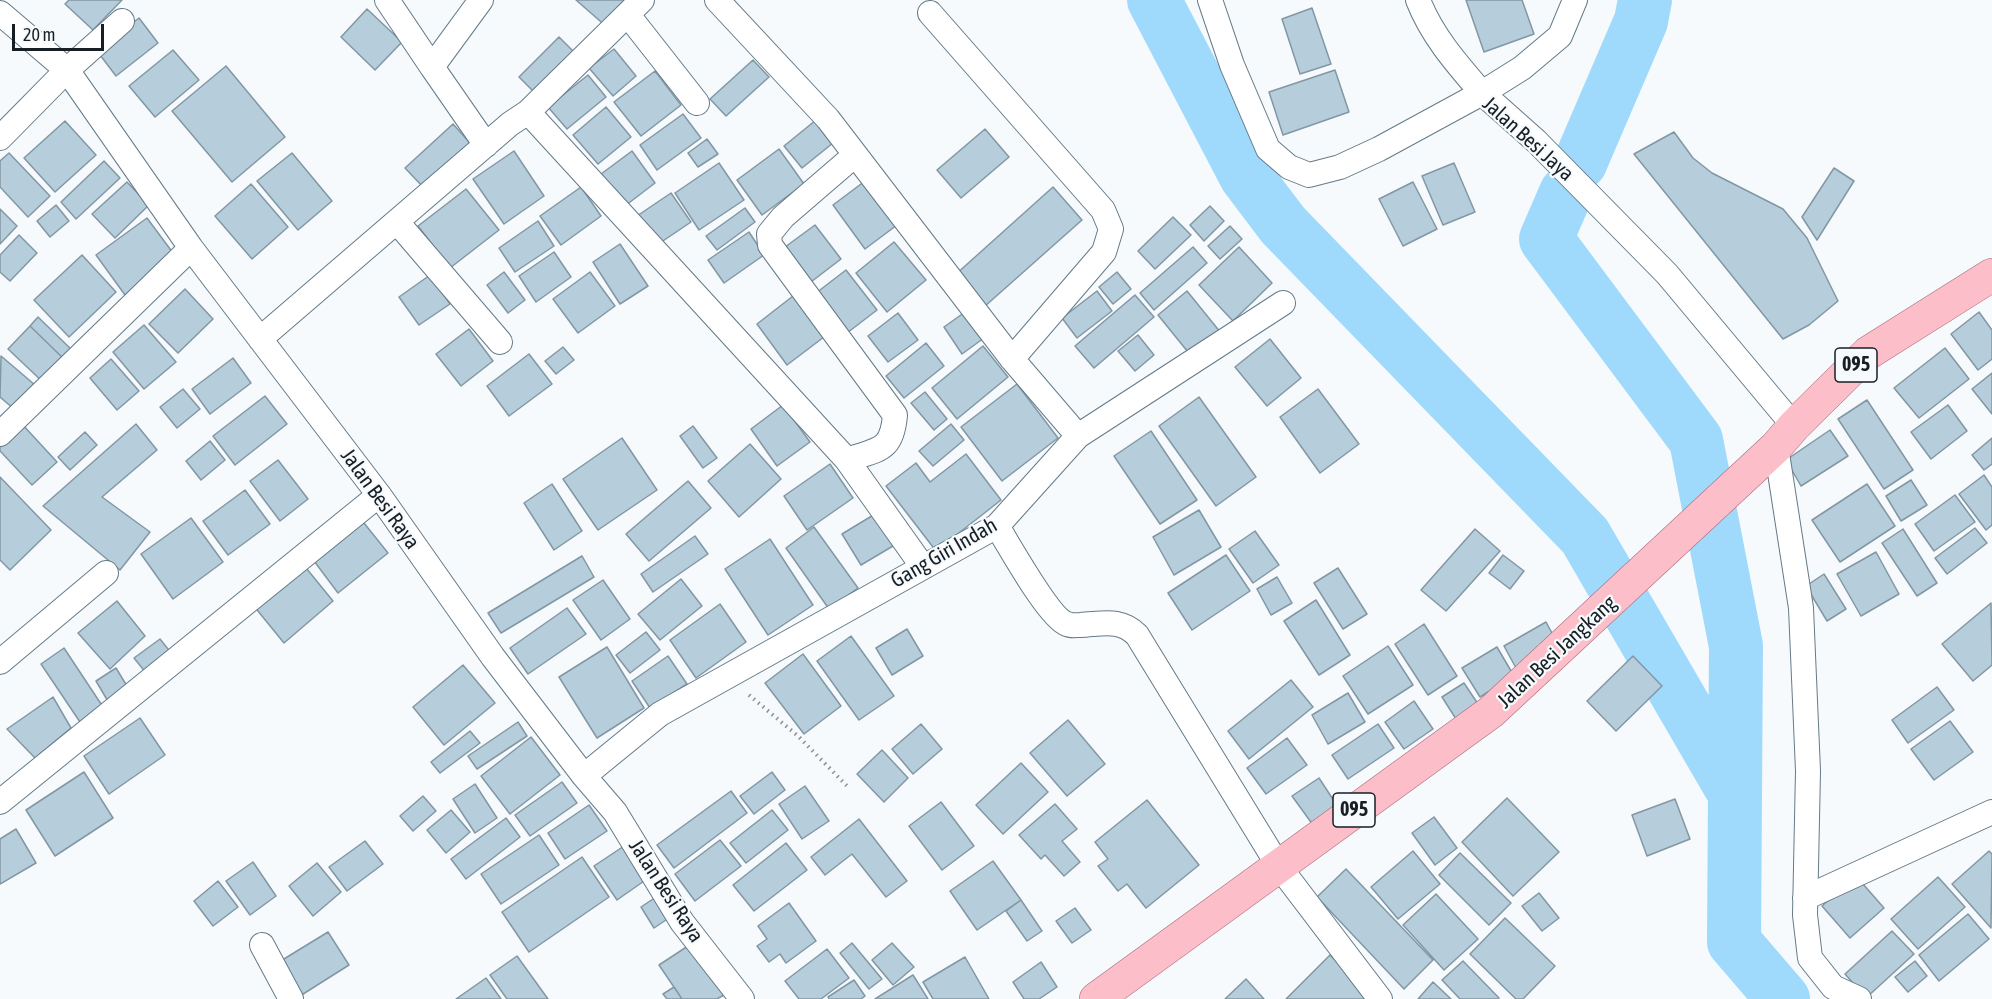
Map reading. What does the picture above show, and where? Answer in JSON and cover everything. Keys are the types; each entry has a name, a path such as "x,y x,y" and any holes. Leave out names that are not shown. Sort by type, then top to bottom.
{"main road":[{"name":"Jalan Besi Jangkang","path":"1096,999 1491,712 1740,480 1868,353 1992,275"}],"street":[{"path":"0,13 12,0"},
{"path":"387,0 486,145"},
{"path":"432,67 481,0"},
{"path":"717,0 828,119 1012,359 1078,436"},
{"name":"Jalan Besi Jaya","path":"1210,0 1232,65 1268,149 1289,167 1310,175 1340,167 1379,149 1482,93 1536,141 1667,274 1785,437"},
{"path":"1418,0 1425,18 1445,49 1482,93 1522,68 1560,36 1575,0"},
{"path":"260,339 486,145 528,112 635,7 697,103"},
{"name":"Jalan Besi Raya","path":"0,13 67,70 191,248 379,495 493,657 584,776 615,812 682,922 742,999"},
{"path":"930,13 1103,210 1111,229 1104,252 1012,359"},
{"path":"0,138 67,70 122,21"},
{"path":"528,112 847,460 923,567"},
{"path":"847,460 885,446 894,433 895,415 770,246 769,234 783,217 855,155"},
{"path":"397,222 500,342"},
{"path":"0,434 191,248"},
{"name":"Gang Giri Indah","path":"584,776 660,714 997,526 1078,436 1283,303"},
{"path":"1785,437 1801,608 1808,771 1805,915 1810,957 1833,987 1859,999"},
{"path":"0,802 379,495"},
{"path":"997,526 1059,620 1069,625 1119,623 1137,635 1278,865 1380,999"},
{"path":"0,662 106,573"},
{"path":"1805,898 1992,812"},
{"path":"262,945 291,999"}],"path":[{"path":"726,677 798,736 847,786"}],"building":[{"path":"69,0 122,0 93,30 65,4"},
{"path":"576,0 632,0 608,28"},
{"path":"1466,0 1522,0 1534,34 1484,52"},
{"path":"1312,8 1331,64 1300,74 1282,19"},
{"path":"367,9 402,42 375,70 341,37"},
{"path":"139,18 158,43 116,76 97,51"},
{"path":"559,37 579,57 538,96 519,77"},
{"path":"614,49 636,76 613,96 589,68"},
{"path":"173,50 199,80 155,117 129,86"},
{"path":"753,60 769,77 726,116 710,99"},
{"path":"226,66 285,137 232,182 172,111"},
{"path":"1335,70 1349,112 1283,135 1269,92"},
{"path":"655,71 681,105 641,136 614,102"},
{"path":"588,75 606,97 567,129 548,107"},
{"path":"606,107 631,137 598,164 573,135"},
{"path":"683,114 701,138 657,170 640,145"},
{"path":"816,120 833,143 802,168 784,146"},
{"path":"65,121 96,155 55,192 24,158"},
{"path":"453,124 470,143 423,187 405,168"},
{"path":"985,129 1009,157 961,198 937,170"},
{"path":"1674,132 1693,158 1712,173 1783,209 1807,238 1838,301 1809,325 1783,339 1634,154"},
{"path":"707,139 718,154 698,167 688,153"},
{"path":"779,149 804,184 762,215 737,180"},
{"path":"514,151 544,196 504,224 473,179"},
{"path":"632,151 655,183 621,209 597,177"},
{"path":"9,153 50,196 28,217 0,187 0,161"},
{"path":"292,153 332,201 298,230 257,181"},
{"path":"104,161 120,178 76,219 61,202"},
{"path":"719,163 744,200 699,230 675,193"},
{"path":"1454,163 1475,212 1443,225 1422,176"},
{"path":"1834,168 1854,181 1817,240 1802,217"},
{"path":"865,181 897,225 865,249 833,205"},
{"path":"127,182 149,205 115,238 92,214"},
{"path":"1413,182 1437,229 1403,246 1379,199"},
{"path":"251,184 288,227 252,259 215,216"},
{"path":"581,187 601,216 561,245 540,216"},
{"path":"1053,187 1082,220 984,307 955,275"},
{"path":"466,189 499,230 450,268 418,226"},
{"path":"671,193 691,222 654,247 634,218"},
{"path":"56,205 69,221 50,237 37,221"},
{"path":"1210,206 1224,221 1204,241 1190,225"},
{"path":"745,208 755,222 717,250 706,236"},
{"path":"0,209 17,226 0,244"},
{"path":"1173,217 1191,235 1155,269 1138,251"},
{"path":"147,218 176,257 125,295 96,255"},
{"path":"538,221 554,246 515,272 499,248"},
{"path":"815,225 841,259 807,285 781,250"},
{"path":"1230,226 1242,239 1220,259 1208,246"},
{"path":"749,232 764,255 724,283 708,260"},
{"path":"19,235 37,253 10,281 0,272 0,255"},
{"path":"894,242 926,280 887,312 856,273"},
{"path":"620,244 648,286 620,304 593,262"},
{"path":"1193,247 1207,263 1154,310 1140,293"},
{"path":"1239,247 1272,283 1233,321 1199,285"},
{"path":"554,252 571,277 536,302 519,276"},
{"path":"82,255 116,292 69,337 34,300"},
{"path":"846,270 877,310 847,333 816,293"},
{"path":"504,272 525,300 508,313 487,285"},
{"path":"590,272 615,306 578,333 553,299"},
{"path":"1117,272 1131,289 1113,304 1099,287"},
{"path":"430,275 450,304 419,325 399,297"},
{"path":"185,289 213,319 178,353 149,324"},
{"path":"1097,291 1112,311 1077,338 1062,318"},
{"path":"1187,291 1221,333 1192,357 1158,315"},
{"path":"1135,295 1154,317 1094,368 1075,346"},
{"path":"793,296 824,337 787,365 757,324"},
{"path":"965,312 984,338 962,354 944,327"},
{"path":"1979,312 1992,330 1992,359 1978,370 1951,334"},
{"path":"898,313 918,340 888,362 868,336"},
{"path":"38,317 75,353 67,362 30,326"},
{"path":"144,325 176,362 144,389 113,352"},
{"path":"30,326 67,362 45,384 8,349"},
{"path":"469,329 493,361 461,386 436,354"},
{"path":"1138,335 1154,355 1135,371 1118,351"},
{"path":"1270,339 1301,378 1267,406 1235,367"},
{"path":"926,343 944,366 904,398 886,376"},
{"path":"983,346 1008,377 957,419 932,388"},
{"path":"563,347 574,360 556,374 545,361"},
{"path":"1945,348 1969,379 1919,418 1894,388"},
{"path":"529,354 552,384 509,416 487,386"},
{"path":"1,356 35,385 14,409 0,397"},
{"path":"233,358 251,383 210,414 192,389"},
{"path":"111,359 139,391 117,410 90,378"},
{"path":"1992,373 1992,414 1972,389"},
{"path":"1017,384 1058,438 1002,481 961,427"},
{"path":"183,389 200,409 177,428 160,407"},
{"path":"1318,389 1359,444 1320,473 1280,417"},
{"path":"925,392 947,419 934,430 911,403"},
{"path":"265,396 287,424 235,465 213,436"},
{"path":"1199,397 1256,477 1216,506 1159,426"},
{"path":"1867,400 1913,470 1884,489 1838,419"},
{"path":"783,405 810,442 777,466 751,429"},
{"path":"1948,405 1967,431 1931,459 1911,432"},
{"path":"21,423 57,462 32,485 0,451 0,443"},
{"path":"136,424 157,450 102,497 150,532 120,570 43,506"},
{"path":"951,424 964,440 933,466 919,451"},
{"path":"693,426 717,458 703,468 680,436"},
{"path":"1830,430 1848,456 1801,486 1786,460"},
{"path":"1151,431 1197,500 1160,524 1114,456"},
{"path":"85,432 97,445 70,470 58,457"},
{"path":"622,438 657,490 598,530 563,479"},
{"path":"1992,438 1992,464 1984,470 1972,455"},
{"path":"210,441 225,460 201,480 186,461"},
{"path":"750,444 781,479 739,517 708,481"},
{"path":"966,454 1001,500 936,551 886,486 916,463 930,482"},
{"path":"278,460 308,499 280,521 250,481"},
{"path":"830,464 853,498 807,530 784,496"},
{"path":"1984,475 1992,487 1992,525 1986,530 1959,494"},
{"path":"0,477 51,530 10,570 0,560"},
{"path":"1911,480 1927,505 1901,521 1886,496"},
{"path":"688,481 711,508 649,561 626,534"},
{"path":"552,484 582,531 554,550 524,503"},
{"path":"1867,484 1895,526 1840,562 1812,520"},
{"path":"245,490 270,524 228,555 203,521"},
{"path":"1955,495 1975,522 1934,551 1915,524"},
{"path":"1199,510 1221,547 1174,575 1153,537"},
{"path":"875,514 893,546 861,565 842,534"},
{"path":"191,518 223,562 173,599 141,554"},
{"path":"360,518 388,553 338,593 311,557"},
{"path":"814,527 858,588 829,609 786,548"},
{"path":"1975,528 1987,543 1947,574 1935,558"},
{"path":"1475,529 1500,551 1446,611 1421,590"},
{"path":"1903,529 1937,583 1917,596 1882,543"},
{"path":"1255,531 1279,565 1253,583 1229,549"},
{"path":"695,536 708,554 653,592 641,574"},
{"path":"770,539 813,605 768,635 725,569"},
{"path":"1876,552 1899,594 1861,616 1837,574"},
{"path":"1226,555 1250,591 1192,630 1168,593"},
{"path":"1503,555 1524,571 1510,589 1489,573"},
{"path":"582,556 594,577 501,633 488,613"},
{"path":"302,563 333,601 284,643 253,605"},
{"path":"1338,568 1367,614 1343,629 1314,583"},
{"path":"1824,574 1846,609 1827,621 1806,586"},
{"path":"1277,577 1292,603 1271,615 1257,589"},
{"path":"681,579 702,606 660,640 638,614"},
{"path":"603,580 630,619 601,640 573,600"},
{"path":"1316,600 1350,655 1319,675 1284,621"},
{"path":"117,601 145,636 110,669 78,633"},
{"path":"1991,603 1992,665 1973,681 1942,644"},
{"path":"720,604 746,642 696,678 670,640"},
{"path":"567,608 586,634 528,674 510,648"},
{"path":"1546,622 1558,644 1516,668 1504,646"},
{"path":"1424,624 1457,676 1428,695 1395,644"},
{"path":"907,629 923,656 892,675 876,648"},
{"path":"646,632 660,650 630,673 616,655"},
{"path":"851,636 894,696 859,720 817,661"},
{"path":"160,639 172,654 146,673 134,658"},
{"path":"1388,646 1413,685 1368,714 1343,676"},
{"path":"607,647 644,708 597,738 559,677"},
{"path":"1497,647 1514,676 1480,697 1462,668"},
{"path":"64,648 103,707 80,722 41,664"},
{"path":"803,654 841,706 804,734 765,683"},
{"path":"668,656 687,684 650,708 632,681"},
{"path":"1633,656 1662,686 1616,731 1587,701"},
{"path":"463,665 495,703 444,745 413,707"},
{"path":"116,668 130,691 109,703 96,681"},
{"path":"1291,680 1313,707 1249,759 1228,731"},
{"path":"1464,683 1478,704 1456,719 1442,697"},
{"path":"1937,687 1954,710 1908,743 1892,720"},
{"path":"1348,693 1365,722 1328,744 1312,715"},
{"path":"53,697 71,728 35,758 7,729"},
{"path":"1414,701 1433,729 1404,749 1385,722"},
{"path":"140,718 165,755 109,794 84,756"},
{"path":"1068,720 1105,764 1067,796 1030,753"},
{"path":"1950,721 1973,752 1934,780 1911,749"},
{"path":"518,722 527,736 477,769 468,756"},
{"path":"921,724 942,749 913,774 892,749"},
{"path":"1378,724 1394,748 1348,779 1332,755"},
{"path":"470,731 480,743 440,773 431,762"},
{"path":"531,737 560,775 510,814 481,776"},
{"path":"1287,738 1307,765 1266,794 1247,768"},
{"path":"882,750 908,778 884,802 857,774"},
{"path":"1021,763 1048,792 1003,834 976,805"},
{"path":"84,772 113,818 55,856 26,810"},
{"path":"772,772 785,790 754,814 740,796"},
{"path":"1319,778 1338,807 1313,825 1292,796"},
{"path":"562,782 577,803 530,836 515,815"},
{"path":"475,784 497,818 475,833 453,799"},
{"path":"805,786 829,821 802,839 779,804"},
{"path":"731,791 747,813 674,868 657,845"},
{"path":"423,796 436,811 413,831 400,816"},
{"path":"1507,798 1559,852 1513,896 1462,842"},
{"path":"1675,799 1690,839 1647,856 1632,815"},
{"path":"1147,800 1199,865 1146,908 1127,884 1118,891 1098,866 1108,859 1095,842"},
{"path":"941,802 974,846 942,870 909,826"},
{"path":"1055,804 1077,829 1062,841 1080,862 1064,876 1045,855 1041,859 1019,835"},
{"path":"589,805 607,831 565,859 548,833"},
{"path":"451,810 470,832 446,853 427,830"},
{"path":"772,810 788,830 746,863 730,843"},
{"path":"1434,817 1457,848 1435,865 1412,833"},
{"path":"506,818 520,837 466,879 451,859"},
{"path":"859,819 907,881 886,897 852,854 825,875 811,857"},
{"path":"16,829 36,863 0,884 0,839"},
{"path":"539,835 559,865 501,904 481,874"},
{"path":"720,840 741,866 695,901 675,874"},
{"path":"365,841 383,864 347,891 329,867"},
{"path":"786,843 807,870 754,911 733,885"},
{"path":"624,846 647,879 617,900 594,866"},
{"path":"1413,851 1440,884 1398,919 1371,887"},
{"path":"1989,851 1992,854 1991,928 1952,884"},
{"path":"1460,853 1511,903 1489,925 1439,875"},
{"path":"582,857 609,897 529,952 502,912"},
{"path":"993,861 1021,900 977,930 950,891"},
{"path":"253,862 276,896 250,915 226,881"},
{"path":"317,863 341,892 313,916 289,886"},
{"path":"1346,869 1433,960 1404,989 1317,897"},
{"path":"1856,876 1884,908 1850,938 1822,906"},
{"path":"1938,877 1965,907 1918,949 1891,919"},
{"path":"218,881 238,907 213,926 194,901"},
{"path":"1539,893 1559,918 1542,931 1522,906"},
{"path":"1436,894 1478,939 1444,970 1403,925"},
{"path":"659,895 672,916 654,928 641,907"},
{"path":"1021,900 1042,931 1027,941 1006,911"},
{"path":"789,903 816,941 786,963 780,954 769,962 757,946 767,939 758,926"},
{"path":"1075,908 1091,930 1072,943 1056,921"},
{"path":"1968,914 1989,939 1939,981 1919,955"},
{"path":"1505,918 1555,966 1523,999 1516,999 1470,954"},
{"path":"1892,931 1914,954 1866,998 1845,974"},
{"path":"328,932 349,965 300,996 279,962"},
{"path":"852,943 882,979 869,989 840,953"},
{"path":"892,943 914,967 893,985 872,960"},
{"path":"691,944 724,995 717,999 682,999 659,965"},
{"path":"827,949 849,978 821,999 799,999 785,981"},
{"path":"1330,955 1370,995 1366,999 1286,999"},
{"path":"517,956 548,999 507,999 490,975"},
{"path":"965,957 989,999 933,999 923,982"},
{"path":"1463,961 1498,999 1460,999 1442,980"},
{"path":"1915,961 1927,976 1908,992 1895,977"},
{"path":"1041,962 1057,987 1039,999 1024,999 1013,982"},
{"path":"913,975 928,999 875,999"},
{"path":"486,978 501,999 456,999"},
{"path":"1246,979 1264,999 1225,999"},
{"path":"854,980 865,996 861,999 829,999 828,997"},
{"path":"1433,982 1451,999 1418,999"},
{"path":"674,987 682,999 667,999 663,994"}],"waterway":[{"path":"1154,0 1246,176 1283,225 1585,536 1735,794"},
{"path":"1580,163 1641,21 1645,0"},
{"path":"1566,193 1546,239 1696,440 1736,646 1734,942 1783,999"}]}
